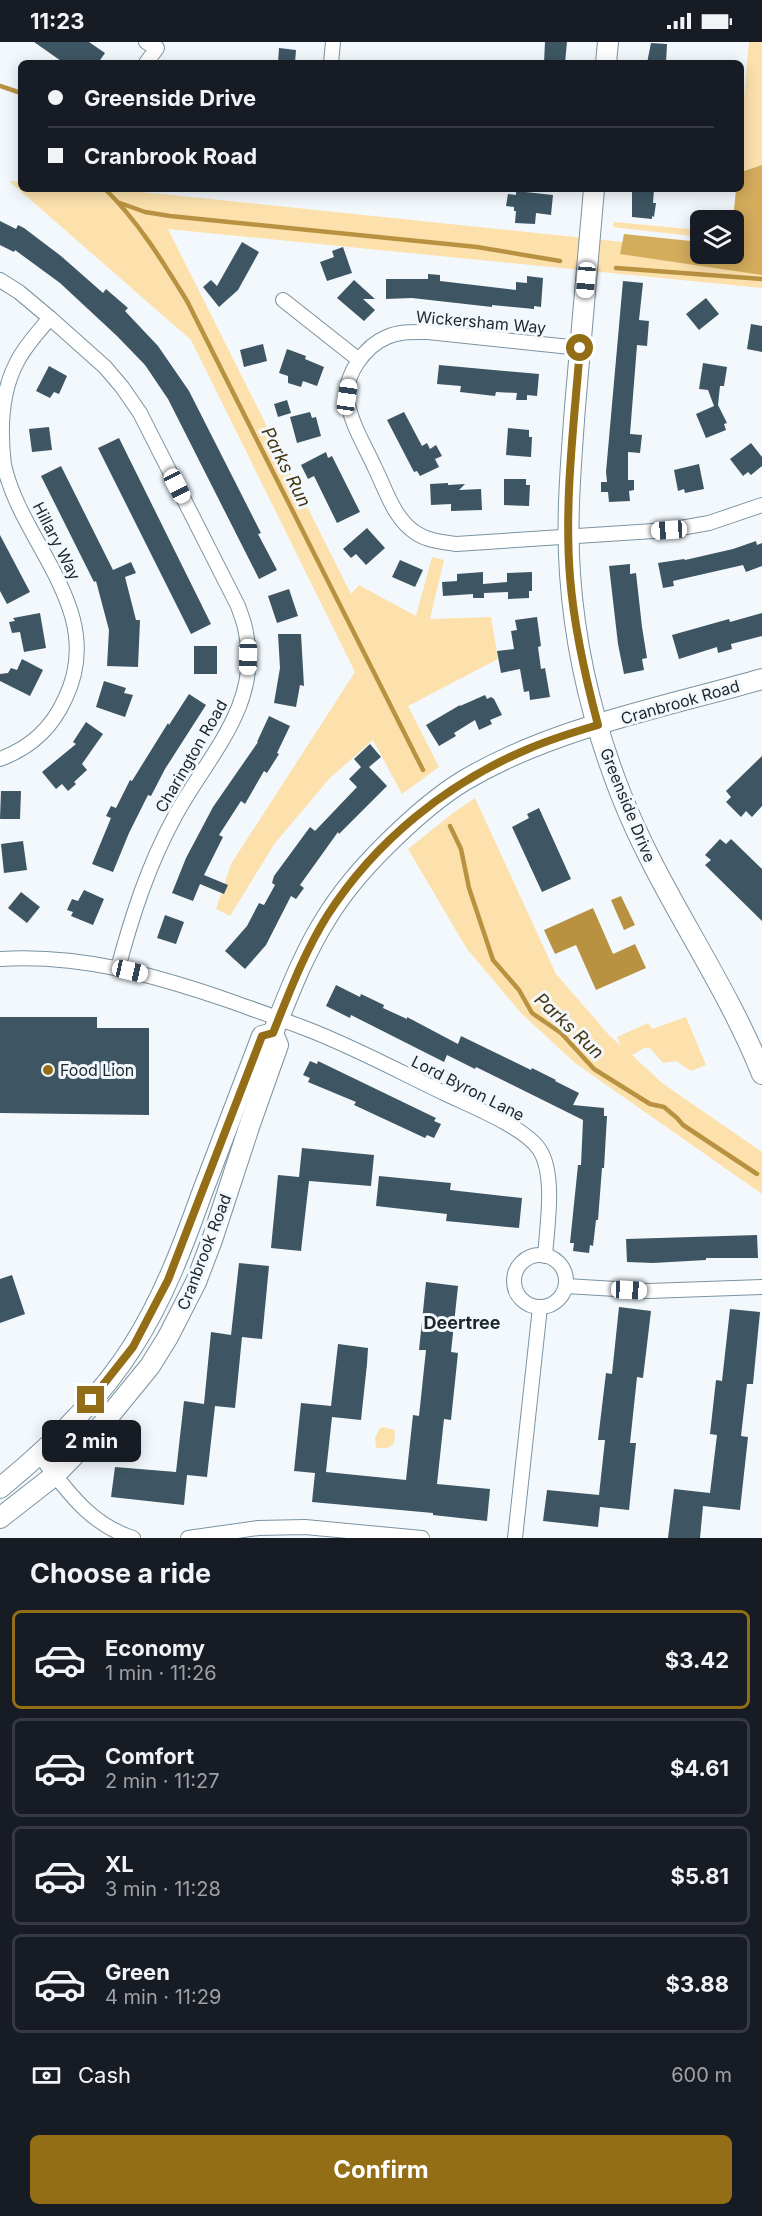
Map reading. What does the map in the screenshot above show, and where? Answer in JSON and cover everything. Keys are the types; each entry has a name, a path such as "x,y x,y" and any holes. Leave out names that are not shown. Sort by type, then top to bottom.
{"street":[{"path":"146,42 157,48 148,60"},
{"path":"331,60 333,42"},
{"path":"606,60 608,42"},
{"name":"Greenside Drive","path":"594,192 569,494 568,537 575,622 582,664 611,769 641,842 735,1013 762,1074"},
{"name":"Charington Road","path":"0,280 20,292 105,367 140,413 238,606 247,634 248,678 244,697 233,722 175,816 158,849 133,915 118,968"},
{"path":"283,300 359,360"},
{"name":"Hillary Way","path":"0,759 26,747 45,731 59,713 70,690 76,664 77,638 74,618 64,591 14,494 4,465 1,438 7,383 17,361 50,318"},
{"name":"Wickersham Way","path":"580,348 428,332 406,332 387,337 359,360 349,380 347,397 352,418 397,514 416,533 435,541 456,544 669,530 709,523 762,505"},
{"name":"Cranbrook Road","path":"0,1518 55,1475 119,1406 150,1366 183,1311 212,1240 278,1045 276,1026 303,961 334,907 359,873 415,818 464,781 503,760 551,740 598,725 762,680"},
{"name":"Lord Byron Lane","path":"0,959 68,959 118,968 177,983 276,1026 307,1029 496,1119 527,1137 544,1158 548,1172 545,1256"},
{"name":"Cranbrook Road","path":"0,1488 39,1455 82,1411 117,1370 145,1326 181,1248 262,1036 276,1026"},
{"path":"534,1256 545,1256 560,1264 566,1275 566,1286 557,1301 540,1307 528,1304 520,1297 514,1280 517,1270 525,1260 534,1256"},
{"path":"566,1286 649,1291 762,1287"},
{"path":"515,1538 540,1307"},
{"path":"39,1455 91,1516 105,1526 133,1538"},
{"path":"188,1538 258,1528 295,1527 422,1538"}],"shaded area":[{"path":"749,42 762,42 762,165 744,171 744,99"},
{"path":"762,165 762,275 620,254 624,234 690,241 690,264 744,264 744,210 734,210 736,192 744,192 744,171"},
{"path":"9,181 18,182 18,189"},
{"path":"22,192 140,192 690,249 690,264 744,264 744,256 762,257 762,288 168,229 351,594 359,585 416,616 432,557 444,560 430,619 491,617 498,659 408,706 439,767 402,794 373,740 330,778 275,843 230,916 216,909 231,864 355,672 191,340"},
{"path":"614,222 690,229 690,236 613,227"},
{"path":"475,798 556,974 609,1035 621,1046 617,1037 648,1023 652,1029 686,1017 706,1065 691,1071 676,1061 663,1063 650,1048 644,1048 632,1055 662,1083 762,1152 762,1194 575,1063 521,1013 467,949 408,849"},
{"path":"621,896 635,925 624,930 611,900"},
{"path":"593,908 613,954 635,944 646,968 596,990 576,945 555,954 544,930"},
{"path":"380,1428 395,1430 394,1444 387,1448 376,1448 375,1438"}],"building":[{"path":"34,42 89,42 105,53 100,60 60,60"},
{"path":"545,42 567,42 565,60 544,60"},
{"path":"651,43 667,44 666,60 648,60"},
{"path":"279,48 296,50 295,60 278,60"},
{"path":"516,192 525,192 553,195 551,215 536,213 535,224 515,223 514,207 506,206 508,194 516,195"},
{"path":"632,192 654,192 653,203 656,203 654,217 652,216 652,219 632,217"},
{"path":"0,221 16,229 18,225 24,228 61,256 103,293 106,289 128,308 125,311 158,346 189,391 261,533 258,534 277,570 259,579 168,399 145,365 60,283 15,250 14,252 0,245"},
{"path":"242,242 259,252 238,290 219,307 203,287 211,280 217,286"},
{"path":"343,247 352,273 327,281 320,262 334,257 332,251"},
{"path":"428,274 440,275 440,281 516,290 516,282 527,283 527,276 543,278 541,307 534,306 534,309 492,305 492,307 412,298 386,299 386,279 428,279"},
{"path":"354,280 375,299 363,299 375,310 364,321 337,298"},
{"path":"623,281 643,283 639,320 649,321 647,346 637,345 630,434 642,435 640,453 628,452 628,480 634,480 634,490 629,491 630,501 609,502 608,492 601,492 601,482 607,482"},
{"path":"706,298 719,314 699,330 686,314"},
{"path":"751,324 762,326 762,352 747,349"},
{"path":"263,344 267,361 244,367 240,350"},
{"path":"287,349 306,356 305,359 324,367 317,386 303,381 301,387 288,383 288,376 279,373"},
{"path":"703,363 727,367 724,386 720,386 718,405 727,423 724,424 726,430 706,438 696,414 714,406 708,390 699,389"},
{"path":"439,365 539,374 537,396 527,395 527,400 516,400 517,393 496,392 495,396 460,392 461,386 437,384"},
{"path":"49,366 67,376 59,394 54,392 50,398 36,391"},
{"path":"287,400 291,413 278,417 274,404"},
{"path":"310,412 312,418 316,417 321,436 297,443 290,417"},
{"path":"404,412 422,446 427,443 430,449 436,445 442,456 435,459 439,467 420,476 417,471 414,472 387,420"},
{"path":"49,427 52,450 32,452 29,429"},
{"path":"508,428 529,430 529,437 532,437 531,457 506,455"},
{"path":"119,438 211,624 191,634 98,448"},
{"path":"751,443 762,457 762,466 751,475 748,472 743,476 730,459"},
{"path":"326,452 328,458 332,456 360,512 337,523 314,476 308,479 301,465"},
{"path":"699,464 704,489 685,493 684,489 678,491 674,470"},
{"path":"61,466 113,570 131,562 136,573 125,577 136,620 140,620 138,667 107,666 109,630 96,581 94,582 41,476"},
{"path":"504,479 526,479 526,485 530,485 529,506 504,505"},
{"path":"448,483 448,485 465,484 459,490 481,489 482,510 451,511 451,504 431,505 430,484"},
{"path":"367,528 385,548 366,565 356,554 351,558 343,549"},
{"path":"0,535 30,592 7,604 0,591"},
{"path":"756,541 757,545 762,543 762,566 746,572 743,565 673,581 674,586 663,588 658,563 685,560"},
{"path":"400,560 423,570 415,587 392,577"},
{"path":"630,564 630,574 636,573 647,658 642,659 644,670 624,674 618,644 609,566"},
{"path":"483,572 483,584 507,582 507,573 532,572 532,591 529,591 529,598 508,599 508,592 484,593 484,598 473,598 473,594 443,596 442,582 457,581 457,574"},
{"path":"289,589 298,616 277,623 268,596"},
{"path":"40,613 46,648 24,652 20,632 12,633 9,622 15,621 13,618"},
{"path":"762,613 762,636 731,644 732,649 718,653 717,647 679,659 672,635 729,619 730,622"},
{"path":"537,617 541,669 545,668 550,697 530,700 529,691 524,692 520,669 501,673 497,651 514,649 511,631 517,630 515,620"},
{"path":"278,634 301,634 304,686 300,685 296,707 274,703 280,668"},
{"path":"194,646 217,646 217,674 194,674"},
{"path":"22,659 43,670 30,696 0,681 0,674 8,673 11,668 17,670"},
{"path":"104,681 126,688 124,693 133,695 125,717 96,707"},
{"path":"189,694 206,705 165,769 151,796 148,795 113,872 92,864 111,818 106,816 111,806 116,808 130,780 132,781"},
{"path":"485,695 487,699 491,697 494,699 502,715 490,720 492,724 479,730 475,720 454,733 456,736 439,746 426,725 460,705"},
{"path":"269,716 290,726 277,753 279,754 267,773 264,771 245,804 241,801 219,835 223,837 204,875 228,885 224,894 200,884 193,901 172,893 186,858 213,807 258,742"},
{"path":"86,722 103,734 82,764 87,770 68,791 62,784 56,789 42,772 76,744 73,742"},
{"path":"370,744 381,757 369,767 387,786 339,834 338,832 300,885 304,888 296,899 291,896 266,945 245,969 225,951 247,926 259,903 264,905 275,885 272,883 274,876 310,827 315,831 357,787 349,779 361,767 354,759"},
{"path":"762,756 762,806 752,817 746,811 741,817 726,802 731,797 726,791"},
{"path":"1,791 21,791 20,819 0,819"},
{"path":"539,808 571,879 542,892 512,827 529,818 527,814"},
{"path":"720,839 726,844 731,839 762,869 762,921 705,865 711,860 705,855"},
{"path":"23,841 27,870 4,873 1,844"},
{"path":"84,890 104,899 93,925 71,916 73,912 67,910 72,899 78,901"},
{"path":"21,892 40,907 27,923 8,908"},
{"path":"165,915 184,922 176,944 157,938"},
{"path":"336,985 360,997 361,994 384,1005 383,1008 407,1019 407,1017 458,1044 461,1036 556,1080 579,1093 573,1105 604,1108 604,1116 607,1116 604,1168 602,1168 598,1220 596,1220 593,1246 590,1245 589,1253 573,1251 574,1243 570,1243 578,1165 581,1165 583,1120 476,1067 475,1069 447,1055 444,1062 351,1015 350,1018 326,1006"},
{"name":"Food Lion","path":"0,1017 97,1017 97,1028 149,1028 149,1115 0,1113"},
{"path":"310,1061 317,1064 318,1061 436,1118 434,1121 441,1124 434,1138 427,1135 425,1138 354,1105 356,1102 308,1082 310,1078 303,1075"},
{"path":"302,1148 374,1155 371,1186 309,1181 301,1251 271,1248 278,1175 299,1177"},
{"path":"379,1176 451,1183 450,1190 522,1198 519,1228 446,1221 447,1214 376,1206"},
{"path":"757,1235 758,1258 627,1262 626,1239"},
{"path":"239,1263 269,1266 262,1339 242,1337 235,1408 215,1406 207,1477 187,1475 184,1505 111,1497 115,1467 176,1472 184,1401 204,1404 211,1332 231,1335"},
{"path":"12,1275 25,1314 0,1323 0,1279"},
{"path":"426,1282 458,1286 451,1352 458,1353 451,1420 444,1419 437,1484 490,1489 487,1521 433,1515 433,1513 312,1502 315,1473 294,1471 301,1403 331,1406 338,1344 368,1348 367,1364 361,1420 332,1417 326,1472 406,1480 413,1415 419,1416 426,1350 419,1350"},
{"path":"619,1307 651,1311 643,1378 637,1377 630,1443 636,1443 629,1510 600,1507 598,1527 543,1521 547,1490 599,1495 605,1440 598,1440 606,1373 612,1374"},
{"path":"730,1309 760,1312 753,1384 747,1384 741,1436 748,1437 740,1510 703,1506 700,1538 668,1538 674,1489 710,1493 717,1435 710,1434 716,1380 722,1381"}],"waterway":[{"name":"Parks Run","path":"0,86 18,92"},
{"name":"Parks Run","path":"108,192 139,228 187,301 423,770"},
{"path":"120,203 145,212 170,216 477,247 560,261"},
{"path":"616,268 762,279"},
{"name":"Parks Run","path":"450,826 461,849 469,888 493,960 519,990 532,1013 561,1033 594,1069 650,1104 664,1107 683,1125 757,1174"}],"place":[{"name":"Food Lion","path":"48,1070"}],"district":[{"name":"Deertree","path":"462,1323"}],"route":[{"path":"91,1400 133,1347 156,1306 188,1230 262,1036 273,1033 315,937 344,892 393,838 433,802 464,781 529,748 598,725 582,664 575,622 568,537 580,348"}]}
